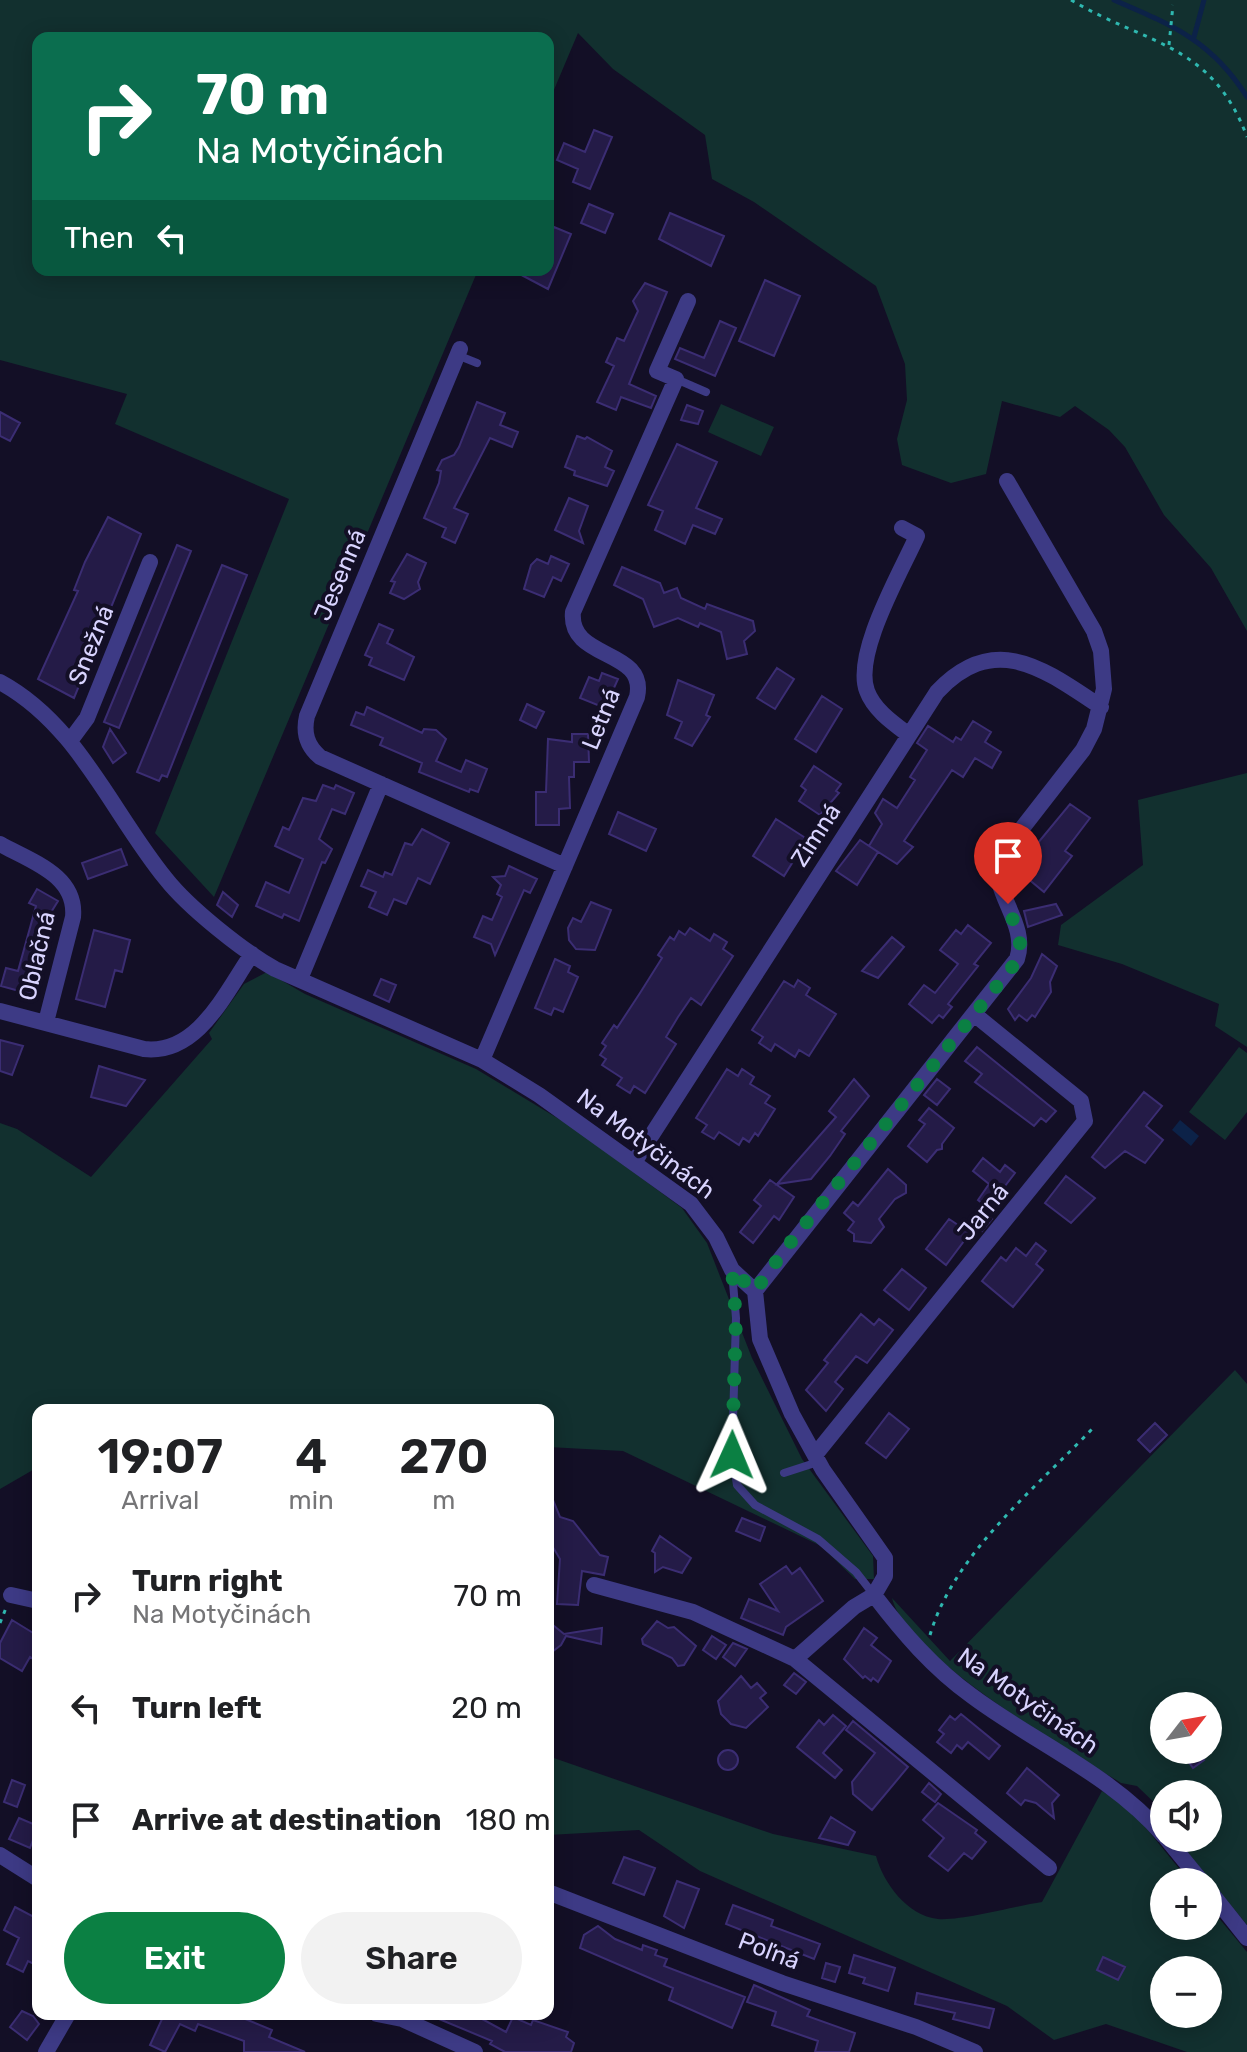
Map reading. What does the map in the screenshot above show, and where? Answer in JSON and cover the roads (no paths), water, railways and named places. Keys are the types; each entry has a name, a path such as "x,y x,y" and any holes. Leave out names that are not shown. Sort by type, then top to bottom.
{"street":[{"path":"676,379 657,371 688,301"},
{"name":"Jesenná","path":"459,352 305,724 307,740 320,757 565,866"},
{"name":"Letná","path":"482,1060 637,697 639,684 629,666 580,638 574,626 573,612 676,379"},
{"path":"795,1659 854,1607 874,1595 885,1576 885,1558 816,1458 766,1358 757,1324 755,1291 1013,966 1020,951 1019,936 997,872 999,858 1083,750 1101,707 1104,671 1094,631 1007,481"},
{"path":"902,528 917,536 869,647 864,671 867,691 876,706 909,735"},
{"name":"Snežná","path":"70,741 87,718 150,562"},
{"name":"Zimná","path":"635,1161 909,735 948,680 970,666 998,659 1036,666 1101,707"},
{"name":"Na Motyčinách","path":"0,682 26,698 70,741 167,880 252,954 300,979 482,1060 635,1161 704,1219 732,1270 755,1291"},
{"path":"300,979 381,784"},
{"name":"Oblačná","path":"0,844 63,881 74,901 73,917 46,1022"},
{"name":"Oblačná","path":"0,1011 144,1049 177,1046 199,1028 252,954"},
{"name":"Jarná","path":"816,1458 1085,1121 1086,1110 1077,1097 974,1014"},
{"path":"594,1585 693,1612 795,1659 1049,1868"},
{"name":"Na Motyčinách","path":"874,1595 924,1655 971,1696 1127,1797 1150,1821"},
{"path":"6,1596 32,1600"},
{"name":"Na Motyčinách","path":"1177,1852 1190,1868"},
{"path":"0,1855 32,1875"},
{"name":"Poľná","path":"554,1894 782,1983 916,2027 975,2052"},
{"path":"1222,1907 1247,1938"},
{"path":"46,2052 65,2020"},
{"path":"404,2020 475,2052"}],"lane":[{"path":"459,352 477,363"},
{"path":"676,379 706,392"},
{"path":"732,1270 736,1318 732,1455 737,1485 755,1505 830,1548 856,1572 874,1595"},
{"path":"784,1473 816,1458"}],"water":[{"path":"1180,1120 1199,1136 1191,1146 1172,1130"}],"waterway":[{"path":"1114,0 1172,27 1205,48 1234,78 1247,97"},
{"path":"1194,37 1204,0"}]}
